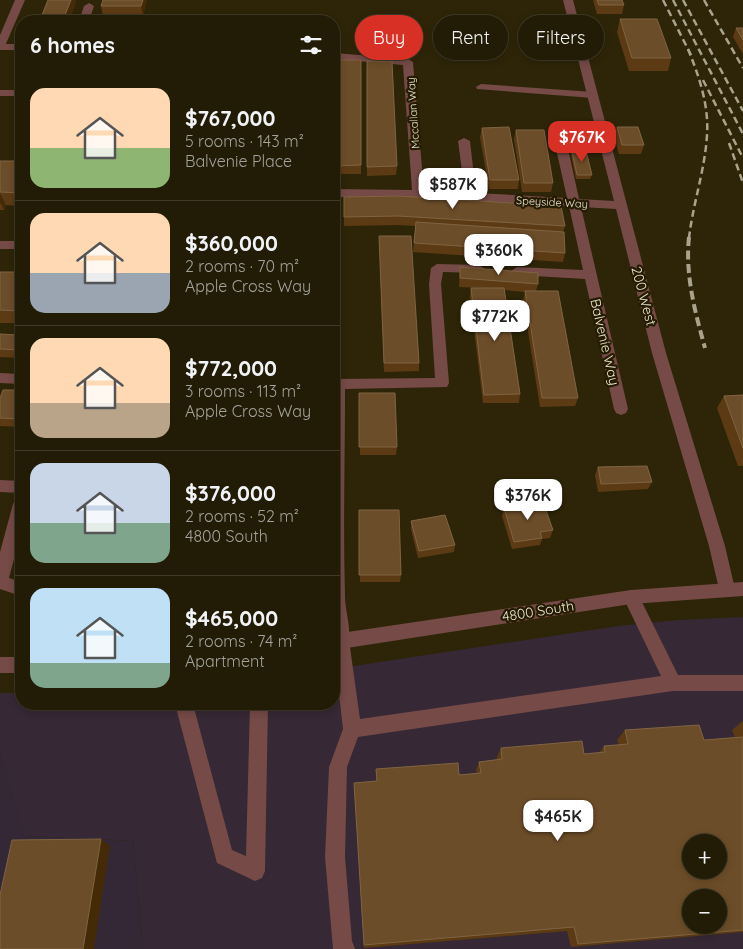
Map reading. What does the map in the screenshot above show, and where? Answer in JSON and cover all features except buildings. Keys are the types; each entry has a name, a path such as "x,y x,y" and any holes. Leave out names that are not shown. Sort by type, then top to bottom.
{"street":[{"path":"15,47 0,46 20,0"},
{"name":"200 West","path":"568,0 659,353 717,546 735,589"},
{"path":"86,15 89,6"},
{"name":"Mccallan Way","path":"340,56 408,62 418,194"},
{"path":"480,87 593,95"},
{"path":"0,93 15,93"},
{"path":"464,141 471,197"},
{"name":"Balvenie Way","path":"561,144 620,409"},
{"name":"Speyside Way","path":"340,193 418,194 574,204 621,205"},
{"path":"0,245 15,245"},
{"path":"340,384 442,383 435,284 437,268 590,275"},
{"path":"0,378 15,379"},
{"path":"0,486 15,486"},
{"path":"15,526 0,582 15,587"},
{"name":"4800 South","path":"340,641 631,597 735,589"},
{"path":"631,597 673,683"},
{"path":"340,654 352,729 338,767 335,857 342,945 345,949"},
{"path":"0,665 15,665"},
{"path":"352,729 673,683 743,683"},
{"path":"186,710 224,856 255,871 259,710"}],"shaded area":[{"path":"743,617 743,949 143,949 133,841 23,836 0,751 0,693 15,693 15,710 340,710 340,668 618,626 678,620"},
{"path":"0,751 24,836 133,841 143,949 0,949"}],"railway":[{"path":"663,0 688,49"},
{"path":"673,0 743,134"},
{"path":"683,0 743,111"},
{"path":"704,0 743,68"},
{"path":"688,49 691,55"},
{"path":"688,49 702,91 707,124 704,161 689,238"},
{"path":"703,80 743,158"},
{"path":"729,143 743,183"},
{"path":"689,237 688,265 694,307 705,348"}]}
